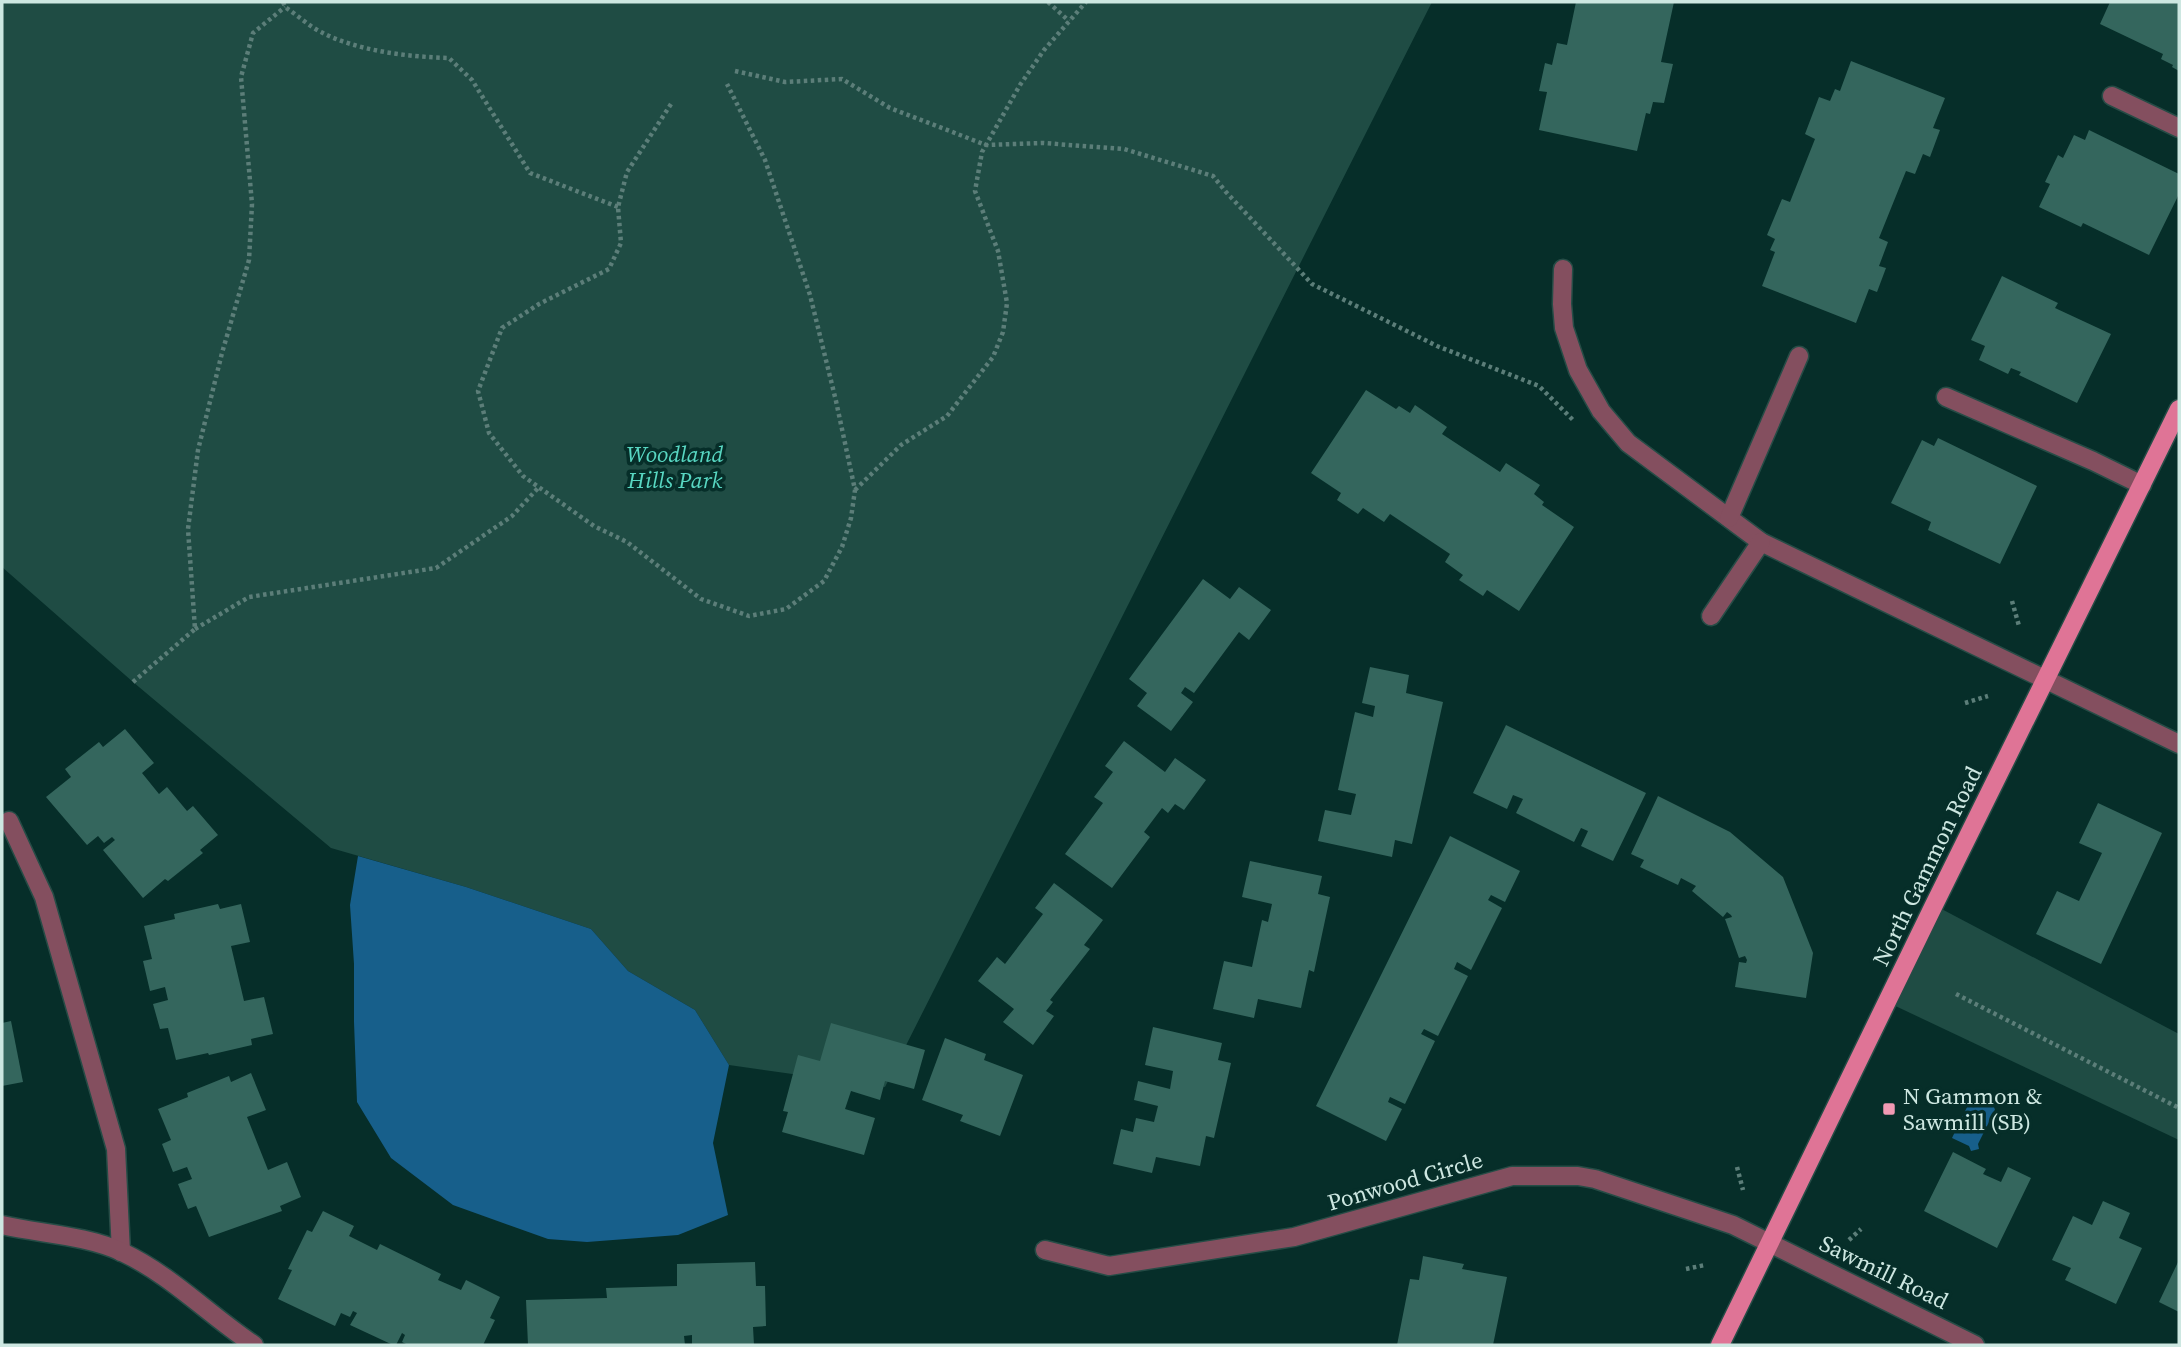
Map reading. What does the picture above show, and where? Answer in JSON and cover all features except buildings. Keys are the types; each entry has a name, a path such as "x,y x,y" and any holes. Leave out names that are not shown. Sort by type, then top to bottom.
{"main road":[{"name":"North Gammon Road","path":"1720,1345 2179,409"}],"street":[{"path":"2112,96 2179,128"},
{"path":"1563,269 1564,328 1578,370 1601,411 1628,443 1762,542 2179,744"},
{"path":"1729,518 1799,356"},
{"path":"1946,397 2142,485"},
{"path":"1711,616 1762,542"},
{"path":"9,821 44,897 116,1149 121,1252"},
{"name":"Ponwood Circle","path":"1045,1250 1109,1266 1294,1237 1512,1176 1595,1178 1733,1225 1770,1244"},
{"path":"2,1225 86,1241 121,1252 163,1275 254,1345"},
{"name":"Sawmill Road","path":"1770,1244 1975,1345"}],"path":[{"path":"1048,2 1069,21"},
{"path":"855,490 901,445 947,416 993,357 1003,332 1007,303 998,251 975,191 982,152 1028,73 1044,50 1086,2"},
{"path":"195,628 188,529 198,450 249,260 252,204 242,77 253,33 284,4 321,33 366,48 413,57 449,58 472,80 530,173 618,207"},
{"path":"735,71 785,82 842,79 890,108 986,145 1042,143 1124,149 1213,176 1312,284 1437,346 1539,386 1575,422"},
{"path":"671,104 626,172 618,207 621,243 609,269 539,304 502,328 478,391 489,433 523,476 594,527 627,542 701,599 749,616 786,609 824,581 842,547 851,518 855,490 810,295 765,160 727,84"},
{"path":"134,682 195,628 249,597 436,568 512,516 538,487"},
{"path":"2012,601 2019,626"},
{"path":"1965,703 1988,696"},
{"path":"1956,994 2179,1108"},
{"path":"1737,1167 1742,1190"},
{"path":"1850,1240 1861,1229"},
{"path":"1686,1269 1706,1265"}],"green space":[{"name":"Woodland Hills Park","path":"2,2 1432,2 885,1087 729,1065 695,1010 628,971 591,929 466,887 331,848 133,682 2,567"},
{"path":"1934,905 2179,1034 2179,1140 1887,1002"}],"water":[{"path":"358,856 466,887 591,929 628,971 695,1010 729,1065 713,1143 728,1215 678,1235 587,1242 548,1239 453,1205 391,1158 357,1102 350,905"},
{"path":"1980,1095 1992,1101 1995,1110 1978,1144 1979,1149 1971,1151 1969,1146 1952,1138 1971,1099"}],"place":[{"name":"N Gammon & Sawmill (SB)","path":"1889,1109"}]}
